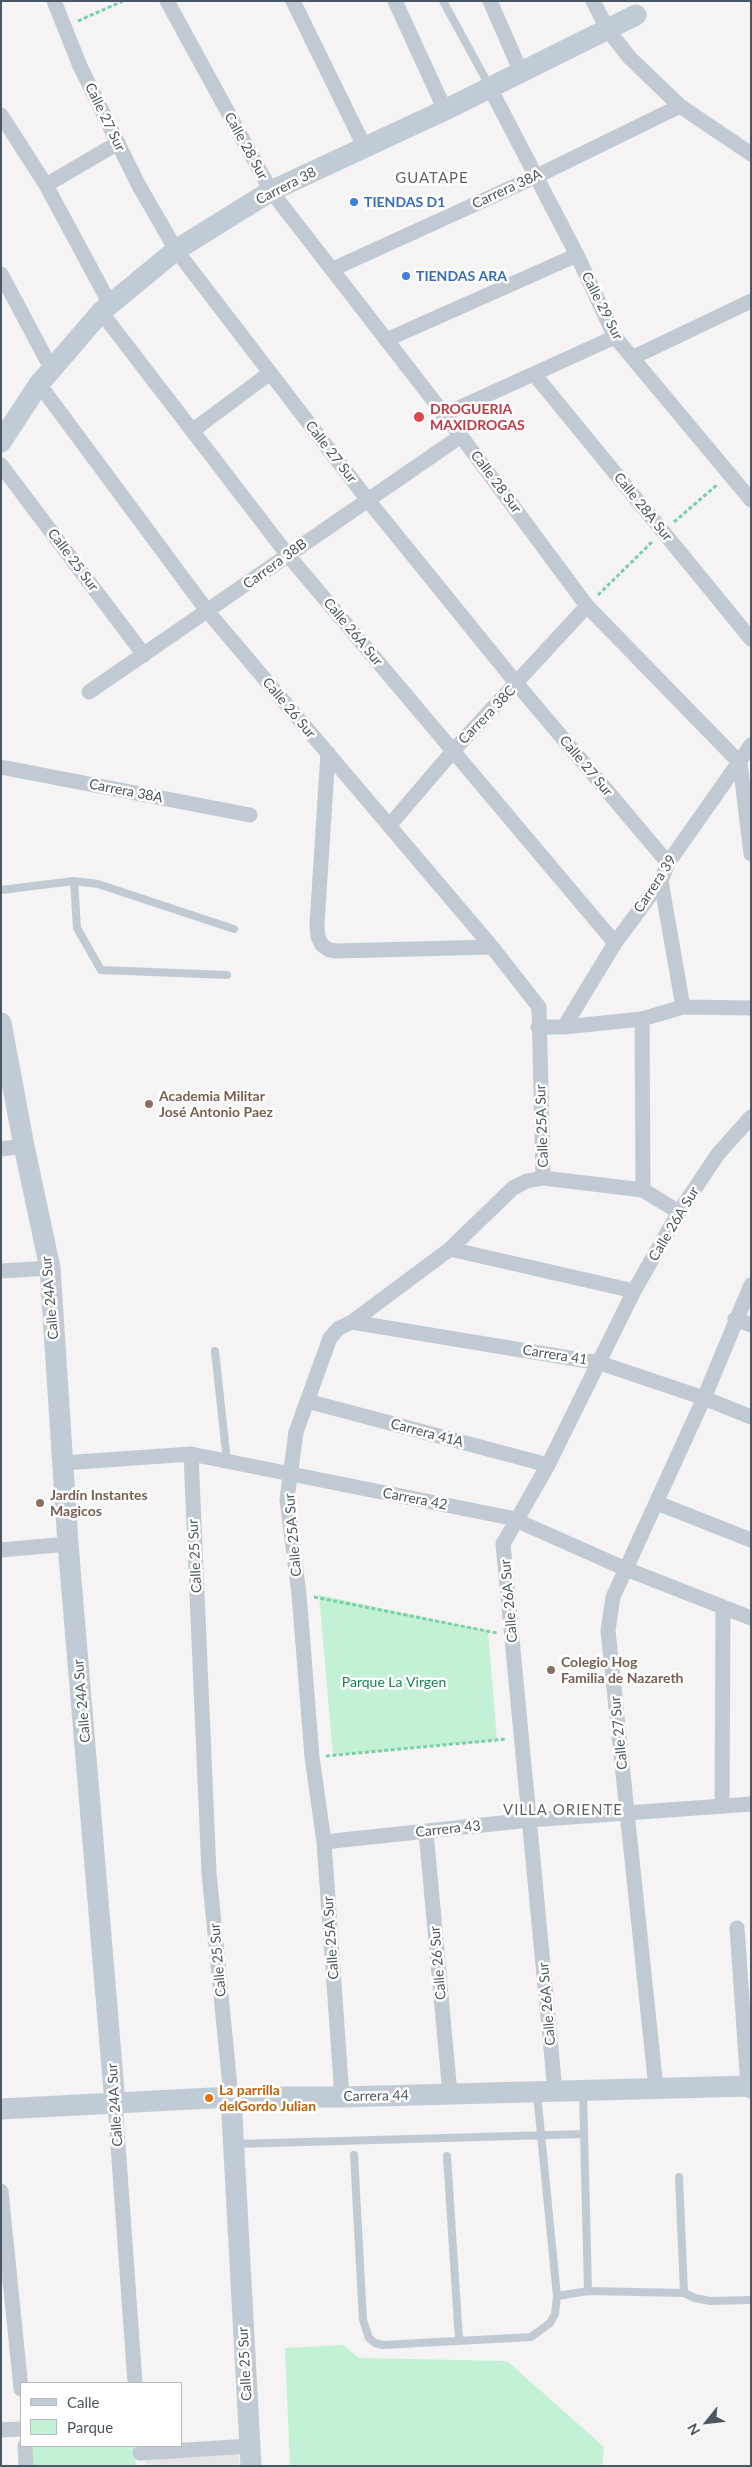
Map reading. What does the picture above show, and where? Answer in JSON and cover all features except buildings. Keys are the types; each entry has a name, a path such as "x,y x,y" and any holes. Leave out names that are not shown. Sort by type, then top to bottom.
{"street":[{"name":"Calle 27 Sur","path":"54,1 80,66 118,143 176,250 368,499 517,684 668,863"},
{"name":"Calle 28 Sur","path":"167,1 271,191 461,436 587,606 740,763"},
{"path":"293,1 365,148"},
{"path":"395,1 446,110"},
{"path":"490,1 521,72"},
{"path":"593,1 608,30 630,58 680,106 751,154"},
{"name":"Carrera 38","path":"1,442 45,376 106,308 176,250 271,191 446,110 636,15"},
{"name":"Calle 29 Sur","path":"490,88 537,176 615,337 634,357 751,500"},
{"name":"Carrera 38A","path":"332,269 537,176 680,106"},
{"name":"Calle 26A Sur","path":"1,115 46,186 106,308 192,431 287,554 615,943"},
{"path":"46,186 118,143"},
{"path":"386,340 576,255"},
{"name":"Calle 26 Sur","path":"1,274 45,376 208,612 492,948 539,1007 538,1027"},
{"path":"634,357 751,301"},
{"path":"443,415 615,337"},
{"path":"192,431 270,373"},
{"name":"Calle 28A Sur","path":"534,374 751,639"},
{"name":"Carrera 38B","path":"89,692 208,612 287,554 461,436"},
{"name":"Calle 25 Sur","path":"1,464 144,655"},
{"name":"Carrera 38C","path":"389,826 453,751 517,684 587,606"},
{"name":"Carrera 39","path":"564,1027 615,943 661,881 668,863 751,745"},
{"path":"328,753 317,924 318,937 322,945 329,950 336,951 492,948"},
{"path":"740,763 751,854"},
{"name":"Carrera 38A","path":"1,767 250,815"},
{"path":"661,881 682,1008"},
{"path":"538,1027 564,1027 642,1019 682,1008 751,1008"},
{"path":"642,1019 643,1190"},
{"name":"Calle 24A Sur","path":"2,1027 24,1146 50,1268 68,1544 115,2103 135,2382"},
{"name":"Calle 25A Sur","path":"342,2097 324,1842 312,1757 299,1594 287,1499 296,1432 330,1338 339,1328 352,1322 450,1249 512,1188 527,1181 543,1178 538,1027"},
{"name":"Calle 26A Sur","path":"546,2091 530,1820 503,1544 548,1465 634,1292 679,1212 718,1154 751,1117"},
{"path":"1,1148 24,1146"},
{"path":"543,1178 643,1190 679,1212"},
{"path":"450,1249 634,1292"},
{"path":"1,1271 50,1268"},
{"name":"Calle 27 Sur","path":"656,2088 608,1631 613,1597 704,1398 751,1285"},
{"path":"736,1319 751,1325"},
{"name":"Carrera 41","path":"352,1322 600,1363 704,1398 751,1417"},
{"name":"Carrera 41A","path":"308,1401 548,1465"},
{"name":"Calle 25 Sur","path":"191,1454 209,1873 234,2144 250,2456"},
{"name":"Carrera 42","path":"63,1463 191,1454 516,1521 626,1569 751,1618"},
{"path":"657,1503 751,1540"},
{"path":"1,1550 68,1544"},
{"path":"722,1805 723,1607"},
{"name":"Carrera 43","path":"324,1842 530,1820 751,1804"},
{"name":"Calle 26 Sur","path":"426,1832 450,2094"},
{"path":"737,1928 749,2087"},
{"name":"Carrera 44","path":"1,2109 230,2097 342,2097 749,2087"},
{"path":"1,2192 20,2382"},
{"path":"1,2430 20,2429"},
{"path":"25,2447 26,2466"},
{"path":"141,2455 250,2456"}],"lane":[{"path":"443,1 490,88"},
{"path":"1,890 74,881 98,884 234,929"},
{"path":"74,881 77,928 101,970 227,975"},
{"path":"215,1351 227,1461"},
{"path":"582,2090 588,2291"},
{"path":"354,2155 363,2320 368,2338 375,2343 383,2345 531,2337 550,2323 555,2314 557,2296 540,2134 546,2091"},
{"path":"234,2144 584,2134"},
{"path":"447,2156 459,2340"},
{"path":"679,2177 684,2292"},
{"path":"557,2296 588,2291 684,2292 695,2298 710,2301 751,2300"}],"path":[{"path":"64,28 123,1"},
{"path":"299,1594 512,1636"},
{"path":"312,1757 522,1737"}],"shaded area":[{"path":"238,2450 240,2466 145,2466 145,2454"}],"green space":[{"name":"Parque La Virgen","path":"319,1595 488,1631 497,1740 333,1755"},
{"path":"343,2345 359,2358 507,2361 604,2447 602,2466 290,2466 285,2348"},
{"path":"31,2447 134,2447 136,2466 32,2466"}],"place":[{"name":"TIENDAS D1","path":"354,202"},
{"name":"TIENDAS ARA","path":"406,276"},
{"name":"DROGUERIA MAXIDROGAS","path":"419,417"},
{"name":"Academia Militar José Antonio Paez","path":"149,1104"},
{"name":"Jardín Instantes Magicos","path":"40,1503"},
{"name":"Colegio Hog Familia de Nazareth","path":"551,1670"},
{"name":"La parrilla delGordo Julian","path":"209,2098"}],"district":[{"name":"GUATAPE","path":"432,178"},
{"name":"VILLA ORIENTE","path":"563,1810"}]}
